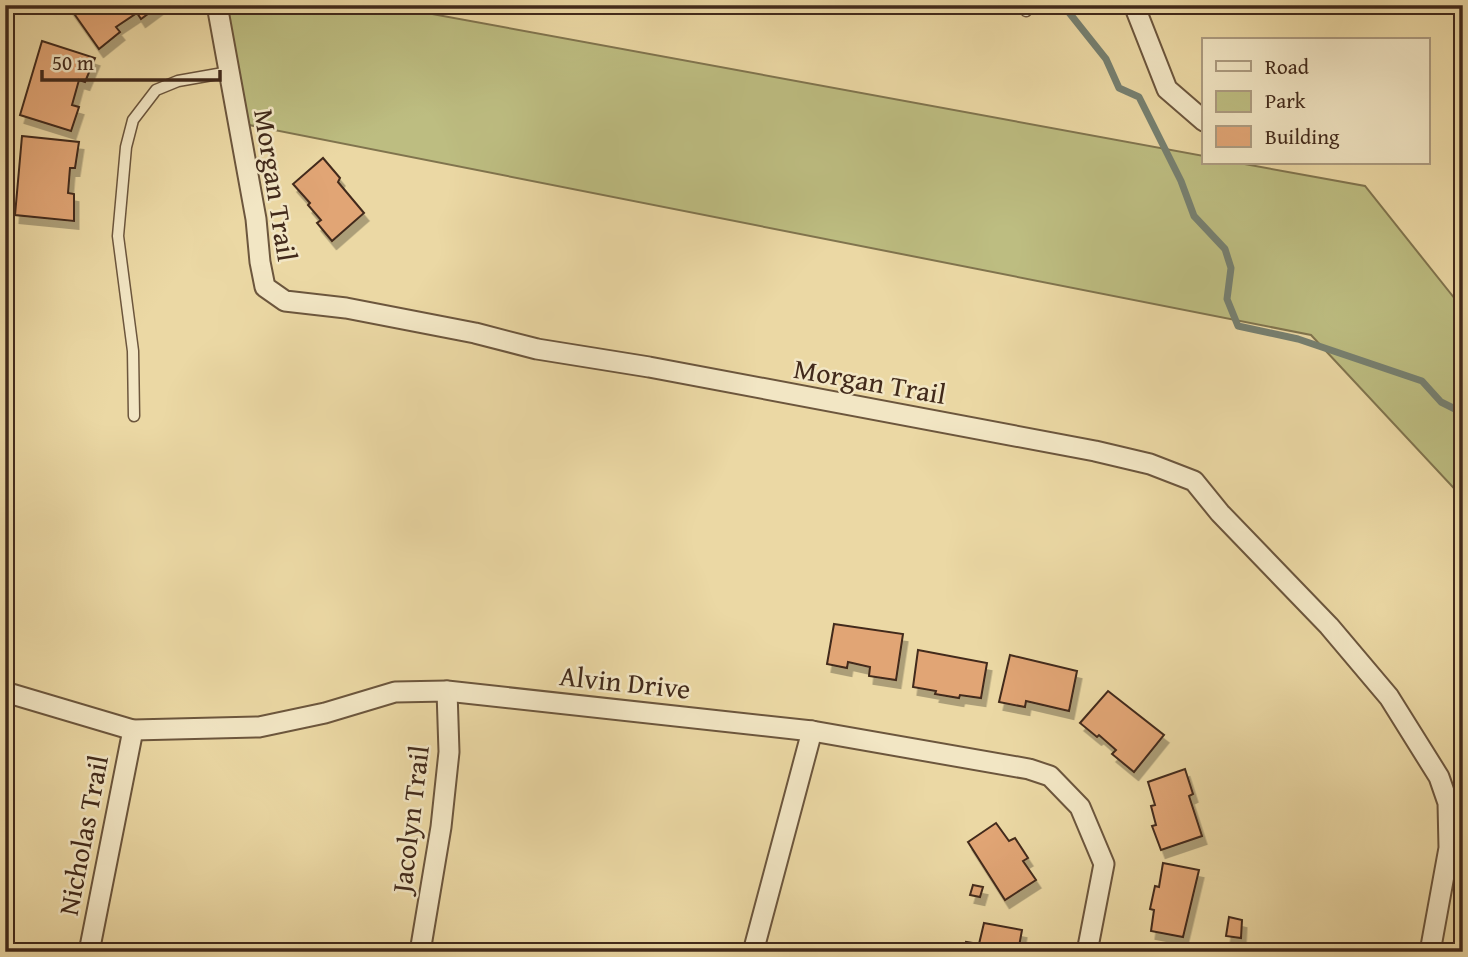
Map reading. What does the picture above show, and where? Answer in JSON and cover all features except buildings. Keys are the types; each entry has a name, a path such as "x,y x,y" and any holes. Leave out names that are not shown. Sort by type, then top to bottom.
{"street":[{"name":"Morgan Trail","path":"217,5 256,219 265,287 285,301 346,308 475,333 537,349 649,367 1082,448 1150,464 1194,481 1220,513 1329,626 1389,697 1440,778 1448,803 1449,848 1430,952"},
{"path":"1134,5 1167,89 1202,119"},
{"name":"Alvin Drive","path":"5,692 133,730 259,727 325,713 395,692 447,691 811,731 1029,769 1050,776 1080,807 1104,864 1087,952"},
{"name":"Jacolyn Trail","path":"420,952 441,827 449,752 447,691"},
{"name":"Nicholas Trail","path":"89,952 133,730"},
{"path":"753,952 811,731"}],"lane":[{"path":"134,416 133,351 118,236 126,147 133,120 156,90 178,82 229,72"}],"green space":[{"path":"218,5 383,5 1202,156 1202,164 1244,164 1365,186 1463,309 1463,498 1311,335 239,123"}],"waterway":[{"path":"1063,5 1106,59 1119,88 1139,97 1181,181 1194,216 1225,249 1231,268 1227,299 1238,326 1298,339 1422,381 1441,402 1463,413"}]}
